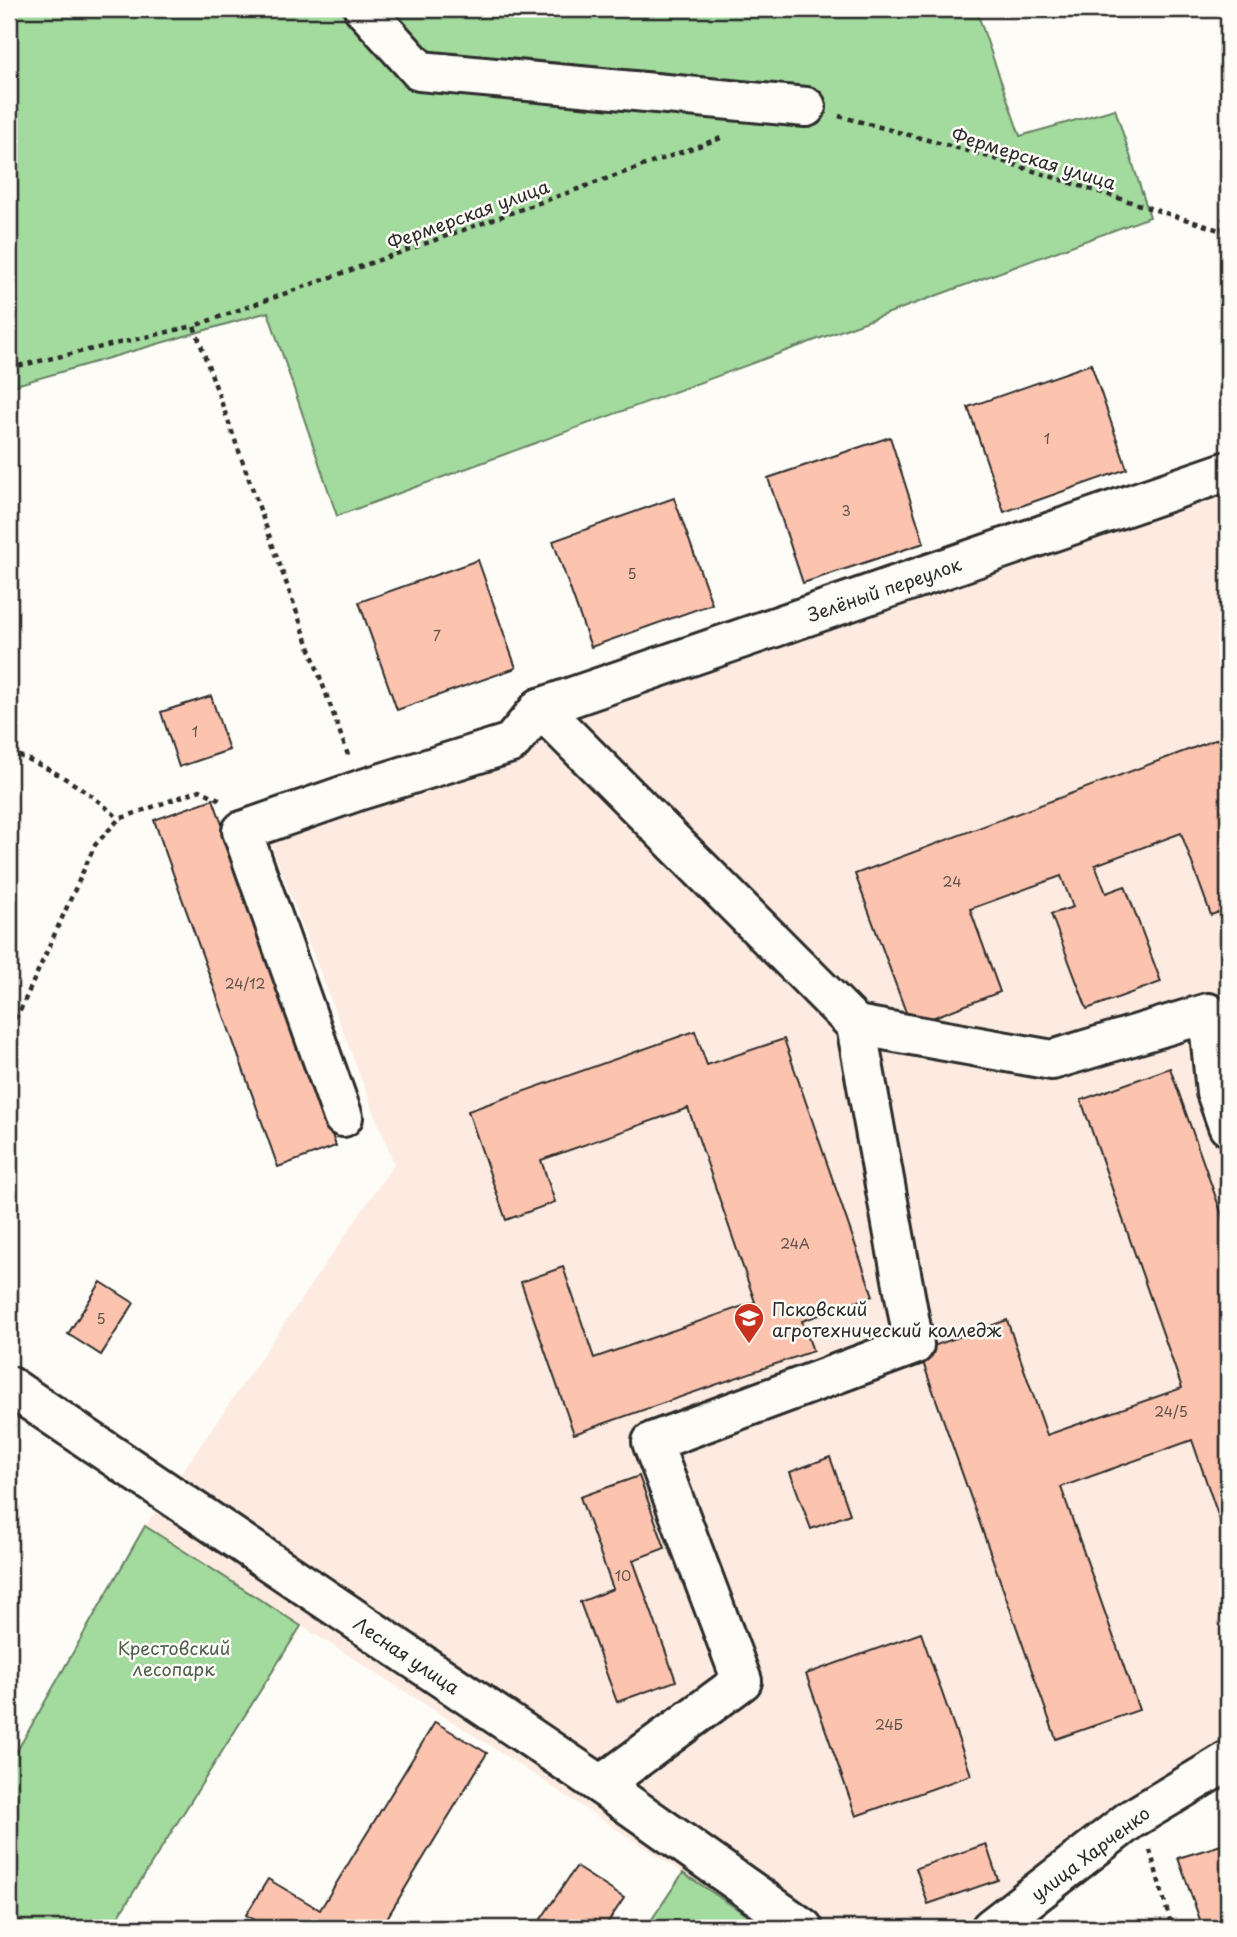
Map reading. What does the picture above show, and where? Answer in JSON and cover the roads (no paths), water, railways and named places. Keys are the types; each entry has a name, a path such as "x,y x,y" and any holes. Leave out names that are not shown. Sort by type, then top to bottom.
{"street":[{"path":"364,9 420,71 806,107"},
{"name":"Зелёный переулок","path":"540,708 1228,471"},
{"path":"343,1117 242,831 360,790 511,743 540,708 856,1025 914,1345 652,1442 742,1681 601,1785"},
{"path":"856,1025 1052,1060 1208,1013 1216,1092 1228,1126"},
{"name":"Лесная улица","path":"9,1386 601,1785 803,1928"},
{"name":"улица Харченко","path":"991,1928 1130,1820 1226,1768"}],"place":[{"name":"Псковский агротехнический колледж","path":"749,1345"}],"park label":[{"name":"Крестовский лесопарк","path":"174,1657"}]}
